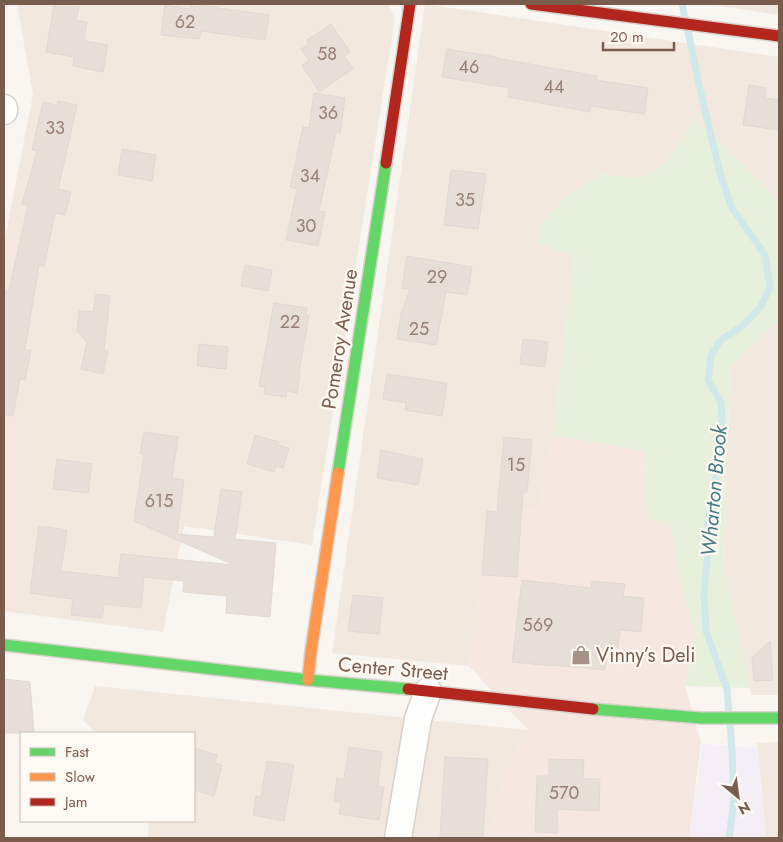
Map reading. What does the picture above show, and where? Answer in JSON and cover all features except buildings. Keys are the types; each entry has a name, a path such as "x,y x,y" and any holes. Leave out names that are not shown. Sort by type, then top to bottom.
{"street":[{"name":"Pomeroy Avenue","path":"308,680 410,4"},
{"path":"531,4 779,36"},
{"name":"Center Street","path":"4,645 308,680 623,712 700,718 779,718"},
{"path":"398,838 418,720 428,691"}],"shaded area":[{"path":"17,4 388,4 395,17 312,545 184,526 163,632 4,611 4,244 33,94"},
{"path":"425,4 779,57 779,204 762,183 695,119 666,163 640,179 600,174 539,243 574,256 553,435 539,510 491,505 469,666 332,653"},
{"path":"779,4 779,15 714,5"},
{"path":"779,320 779,695 751,695 724,567 730,366"},
{"path":"553,435 645,451 647,518 670,525 683,593 696,633 685,686 701,742 689,838 489,838 506,768 528,730 469,666 491,505 539,510"},
{"path":"95,686 528,730 506,768 489,838 148,838 149,822 195,822 195,732 95,732 83,720"},
{"path":"779,742 779,838 766,838 757,743"},
{"path":"703,744 758,748 766,838 689,838"}],"green space":[{"path":"695,119 762,183 779,204 779,320 730,366 724,567 750,688 685,686 696,633 683,593 670,525 647,518 645,451 553,435 574,256 539,243 540,225 564,199 601,174 640,179 666,163"}],"waterway":[{"name":"Wharton Brook","path":"682,4 685,18"},
{"name":"Wharton Brook","path":"688,31 721,177 732,208 765,255 770,287 761,306 745,324 721,340 711,355 708,380 721,403 723,438 708,521 708,554 704,592 706,631 727,689 729,713"},
{"name":"Wharton Brook","path":"729,838 734,799 730,724"}],"traffic: fast":[{"path":"338,473 386,163"},
{"path":"4,645 308,680 408,689"},
{"path":"593,709 701,718 779,718"}],"traffic: slow":[{"path":"308,680 338,473"}],"traffic: jam":[{"path":"386,163 410,4"},
{"path":"531,4 779,36"},
{"path":"408,689 593,709"}],"place":[{"name":"Vinny’s Deli","path":"581,655"}]}
